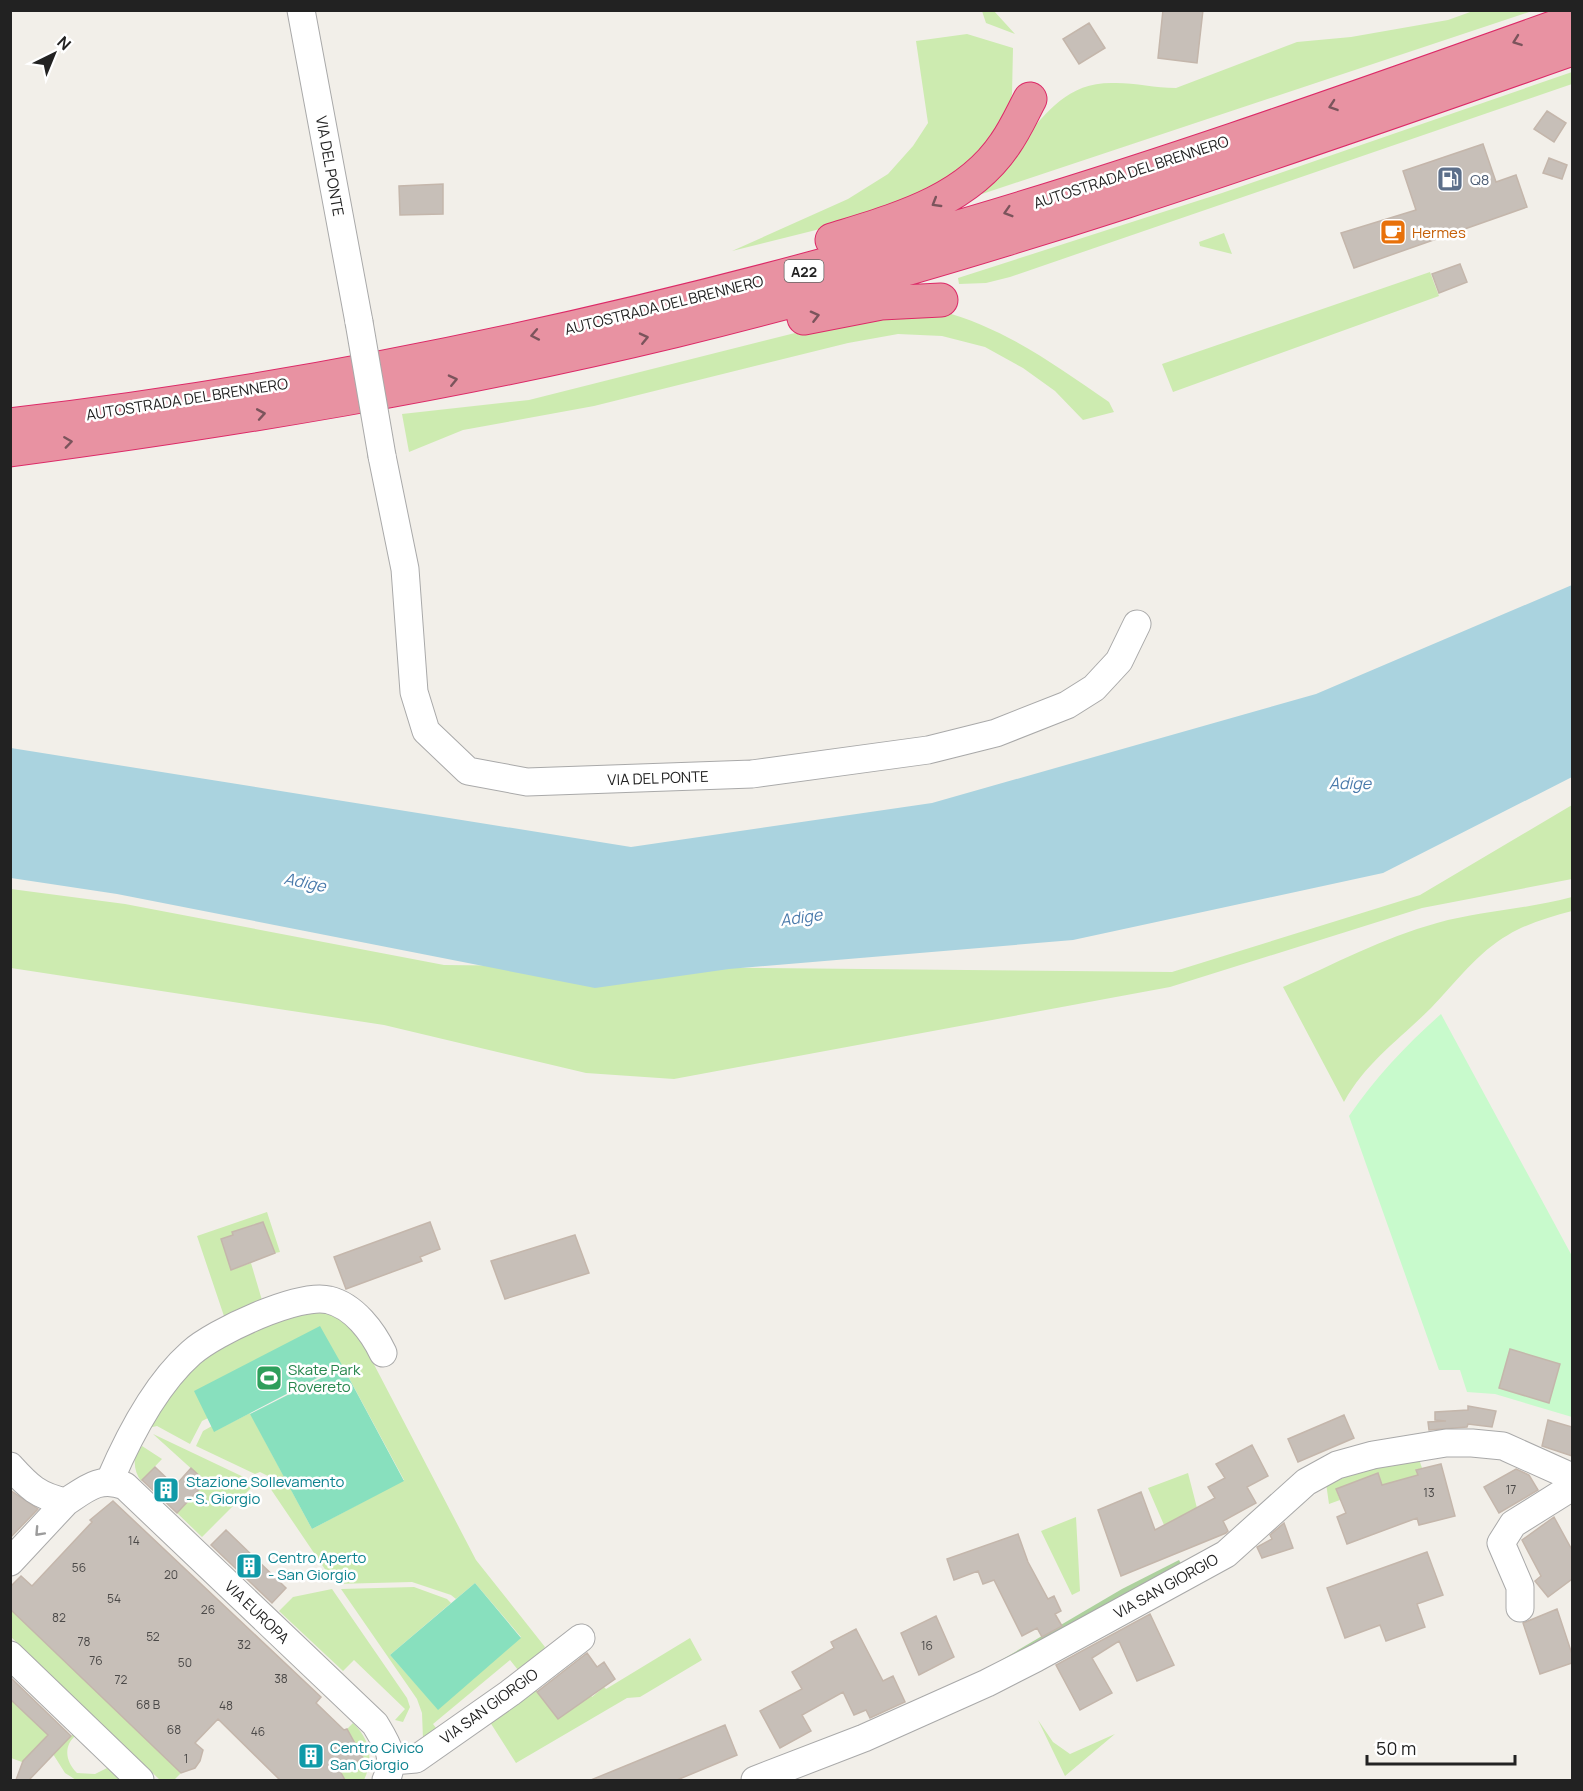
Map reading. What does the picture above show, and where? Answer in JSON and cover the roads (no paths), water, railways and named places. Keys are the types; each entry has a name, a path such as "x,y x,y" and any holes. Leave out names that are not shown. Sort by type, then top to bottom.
{"highway":[{"name":"AUTOSTRADA DEL BRENNERO","path":"10,425 285,385 548,333 735,287 920,238 1185,156 1572,21"},
{"name":"AUTOSTRADA DEL BRENNERO","path":"10,450 241,418 425,386 675,331 937,260 1143,198 1572,49"},
{"path":"735,287 779,260 813,246 926,209 951,194 972,180 1004,145 1030,99"},
{"path":"675,331 753,331 841,309 881,303 941,300"}],"street":[{"name":"VIA DEL PONTE","path":"301,10 359,322 381,456 405,569 414,693 426,731 468,771 527,782 752,774 928,750 996,733 1067,705 1094,688 1119,661 1137,624"},
{"path":"10,1562 66,1502 110,1480 125,1446 170,1378 191,1353 238,1324 316,1297 333,1300 361,1319 383,1353"},
{"name":"VIA SAN GIORGIO","path":"755,1780 864,1738 987,1683 1036,1658 1226,1554 1306,1482 1337,1465 1373,1455 1446,1443 1472,1443 1503,1446 1572,1476"},
{"path":"10,1466 27,1484 44,1497 66,1502"},
{"name":"VIA EUROPA","path":"110,1480 125,1486 375,1724 390,1765"},
{"path":"1520,1608 1520,1587 1501,1543 1513,1524 1572,1486"},
{"name":"VIA SAN GIORGIO","path":"390,1765 416,1759 510,1693 581,1638"},
{"path":"16,1660 140,1780"}],"water":[{"name":"Adige","path":"1572,585 1572,777 1383,873 1073,940 729,969 595,988 117,894 11,878 11,748 631,847 932,803 1316,694"}],"place":[{"name":"Q8","path":"1450,179"},
{"name":"Hermes","path":"1393,232"},
{"name":"Skate Park Rovereto","path":"269,1378"},
{"name":"Stazione Sollevamento - S. Giorgio","path":"166,1490"},
{"name":"Centro Aperto - San Giorgio","path":"249,1566"},
{"name":"Centro Civico San Giorgio","path":"311,1756"}]}
